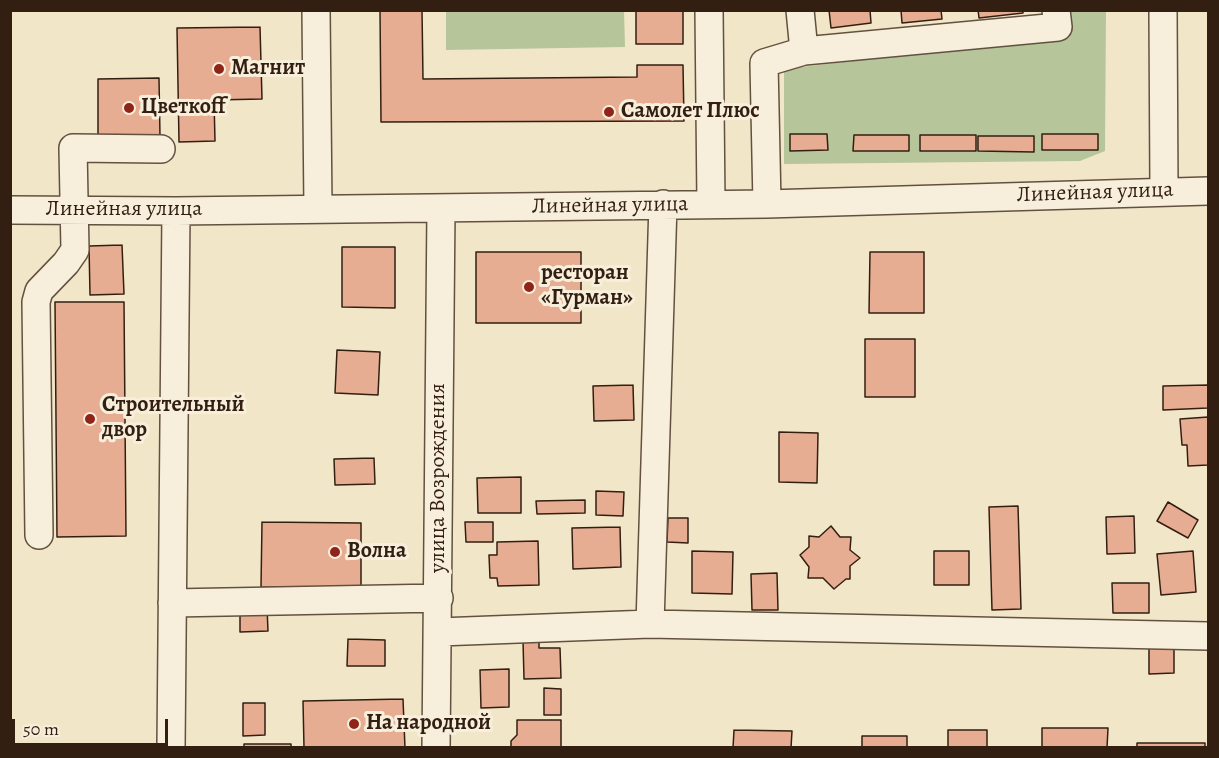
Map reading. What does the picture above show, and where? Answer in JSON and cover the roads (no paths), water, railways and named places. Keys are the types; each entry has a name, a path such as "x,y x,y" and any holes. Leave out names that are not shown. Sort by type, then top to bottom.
{"street":[{"path":"316,10 318,209"},
{"path":"709,10 711,204"},
{"path":"800,10 804,51"},
{"path":"767,204 764,63 804,51 1058,27 1056,10"},
{"path":"1162,10 1164,191"},
{"path":"39,535 36,302 39,291 66,263 75,250 73,148 161,149"},
{"name":"Линейная улица","path":"10,210 176,211 767,204 1209,191"},
{"path":"650,624 663,204"},
{"name":"улица Возрождения","path":"436,747 439,632 441,208"},
{"path":"171,747 176,211"},
{"path":"172,603 439,598"},
{"path":"439,632 650,624 1209,636"}],"place":[{"name":"Магнит","path":"219,69"},
{"name":"Цветкоff","path":"129,108"},
{"name":"Самолет Плюс","path":"609,112"},
{"name":"ресторан «Гурман»","path":"529,287"},
{"name":"Строительный двор","path":"90,419"},
{"name":"Волна","path":"335,552"},
{"name":"На народной","path":"354,724"}]}
